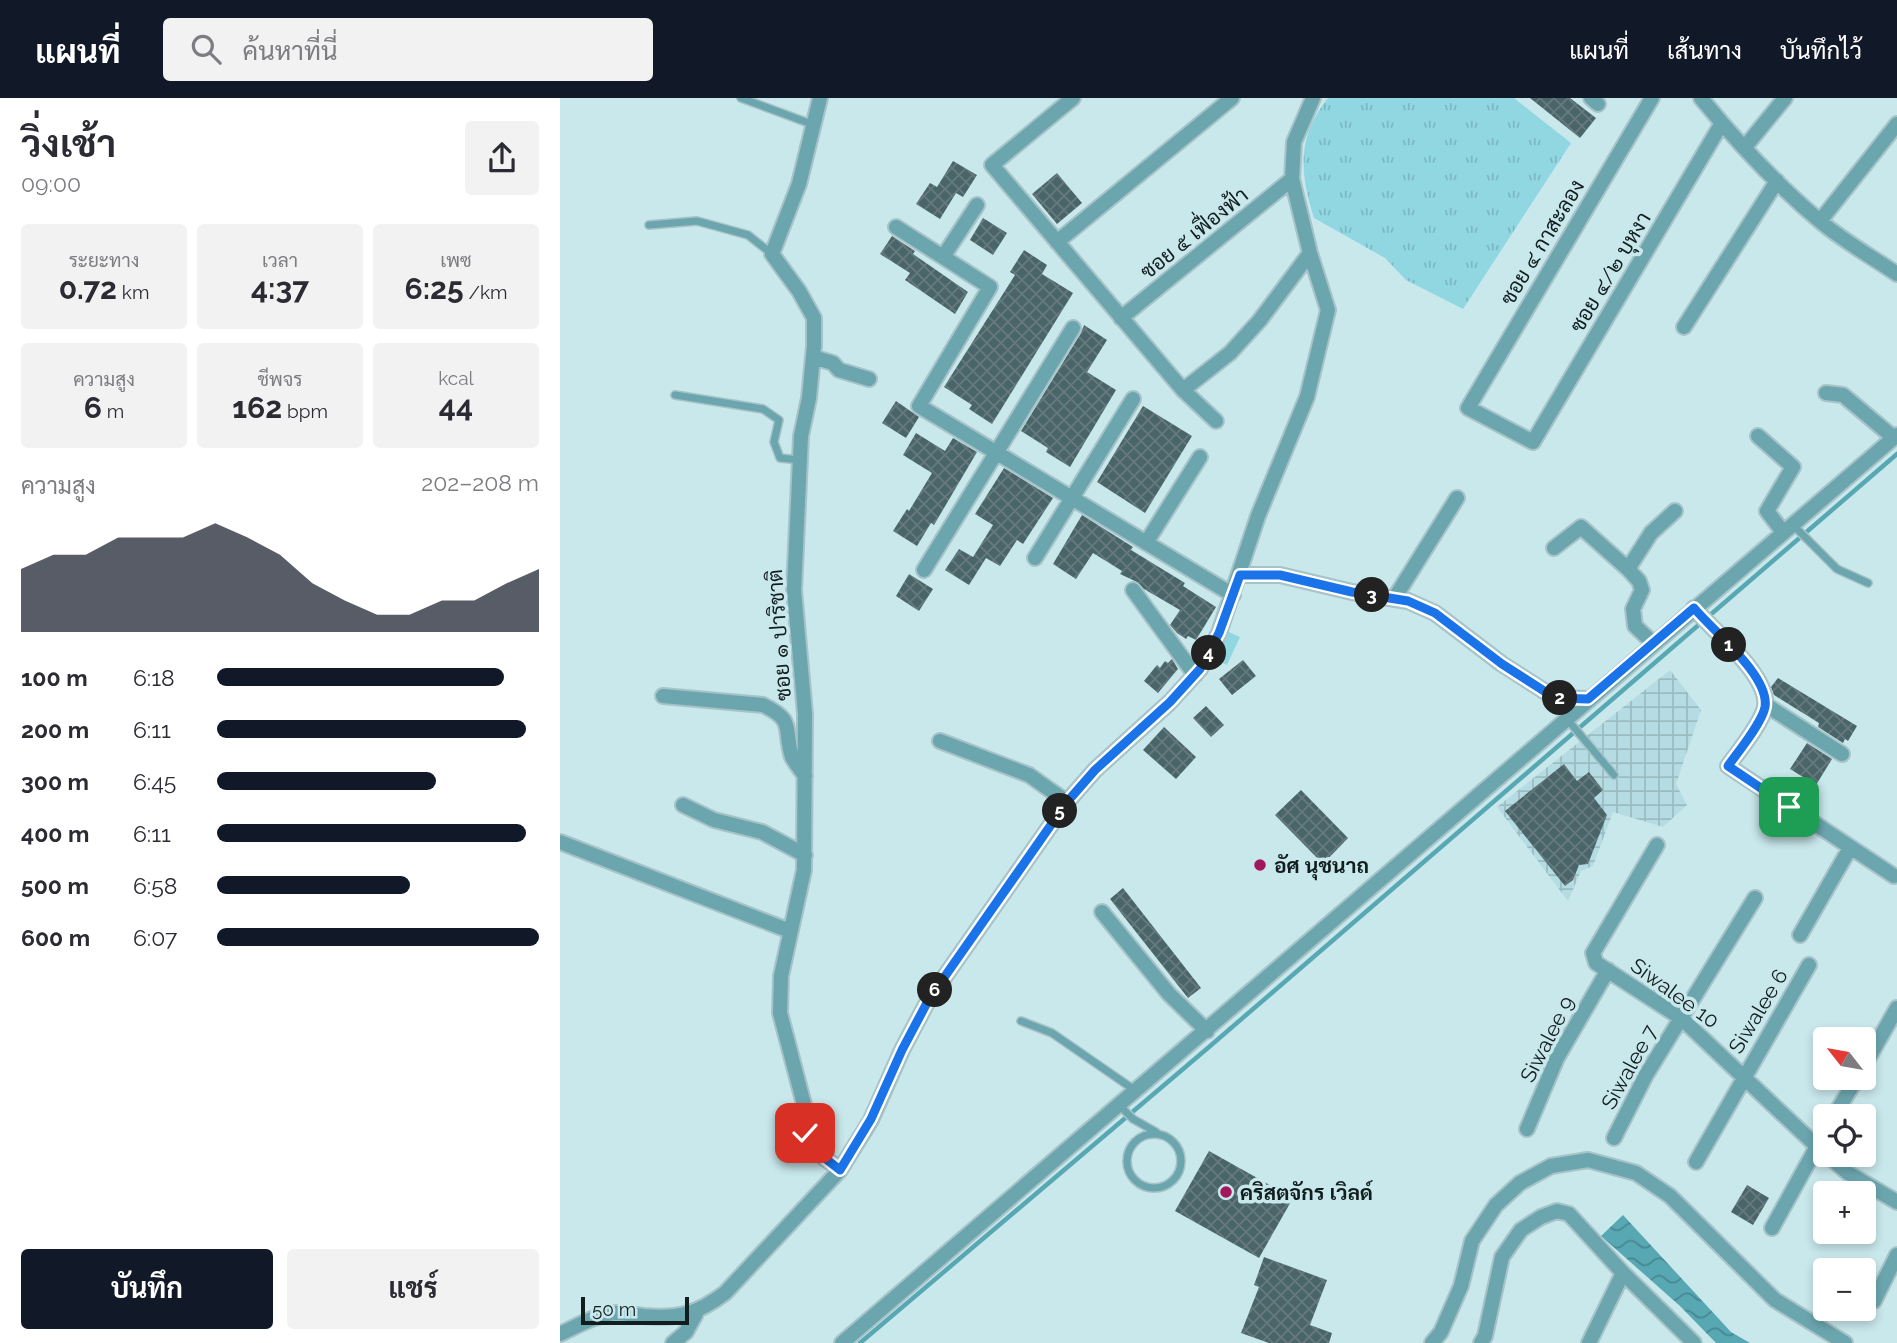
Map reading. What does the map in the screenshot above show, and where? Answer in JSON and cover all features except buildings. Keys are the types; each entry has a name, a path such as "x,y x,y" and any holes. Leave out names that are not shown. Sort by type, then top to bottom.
{"street":[{"path":"772,254 799,184 820,98"},
{"path":"1073,98 992,165 1183,390 1216,421"},
{"path":"1057,242 1232,98"},
{"path":"560,1334 593,1319 615,1313 685,1316 726,1293 840,1170 871,1119 902,1050 929,999 1067,802 1095,770 1170,702 1195,675 1219,633 1258,516 1307,397 1328,310 1310,253 1292,179 1294,142 1313,98"},
{"name":"ซอย ๔ กาสะลอง","path":"1533,442 1468,408 1652,98"},
{"path":"1702,98 1722,124 1820,221 1897,274"},
{"path":"1745,147 1784,98"},
{"name":"ซอย ๔/๒ บุหงา","path":"1533,442 1722,124"},
{"path":"1820,221 1897,124"},
{"name":"ซอย ๕ เฟื่องฟ้า","path":"1121,318 1292,179"},
{"path":"1684,327 1777,181"},
{"path":"943,257 977,205"},
{"path":"896,227 990,288 919,406 1233,596"},
{"path":"1183,390 1230,353 1261,320 1310,253"},
{"name":"ซอย ๑ ปาริชาติ","path":"772,254 799,291 814,318 809,398 801,436 794,590 805,714 804,870 781,975 780,1013 806,1112 805,1133 812,1148 840,1170"},
{"path":"924,570 1073,328"},
{"path":"813,357 833,363 842,371 869,379"},
{"path":"842,1343 1122,1108 1137,1091 1569,721 1588,699 1653,643 1701,616 1788,528 1895,436 1843,395 1826,393"},
{"path":"1035,558 1133,399"},
{"path":"1758,436 1793,467 1767,511 1788,528"},
{"path":"1146,543 1200,457"},
{"path":"1394,599 1457,498"},
{"path":"1628,569 1651,533 1675,510"},
{"path":"1554,548 1581,527 1628,569 1639,581 1642,590 1633,609 1635,626 1653,643"},
{"path":"1240,575 1280,575 1408,601 1435,613 1502,664 1555,698 1588,699"},
{"path":"1133,590 1195,675"},
{"path":"1701,616 1763,688 1766,705 1762,715 1728,766 1894,876"},
{"path":"663,696 763,705 778,712 786,720 793,759 805,776"},
{"path":"1766,705 1842,754"},
{"path":"940,741 1029,775 1067,802"},
{"path":"683,805 714,820 762,832 804,855"},
{"path":"560,842 790,931"},
{"name":"Siwalee 10","path":"1657,845 1593,953 1596,963 1681,1018 1813,1143"},
{"path":"1800,935 1850,848"},
{"name":"Siwalee 7","path":"1615,1138 1632,1098 1755,898"},
{"path":"1102,912 1169,994 1207,1031"},
{"name":"Siwalee 6","path":"1696,1162 1810,965"},
{"name":"Siwalee 9","path":"1527,1129 1557,1058 1608,970"},
{"path":"1876,1045 1897,1008"},
{"path":"1432,1343 1441,1332 1461,1286 1472,1241 1496,1205 1520,1183 1551,1166 1588,1160 1636,1173 1671,1196 1775,1300 1845,1343"},
{"path":"1772,1228 1813,1167"},
{"name":"Siwalee 10","path":"1842,1167 1897,1202"},
{"path":"1481,1343 1485,1336 1502,1257 1521,1230 1541,1217 1557,1211 1569,1214 1623,1273 1694,1343"},
{"path":"1876,1297 1897,1255"},
{"path":"1589,1343 1623,1273"},
{"path":"673,1343 686,1332 698,1310"}],"lane":[{"path":"741,98 815,125"},
{"path":"649,225 697,221 748,235 772,254"},
{"path":"675,395 763,409 779,420 774,442 780,458 800,460"},
{"path":"1788,528 1837,569 1868,583"},
{"path":"1569,721 1614,775"},
{"path":"1021,1021 1052,1033 1137,1091"},
{"path":"1122,1108 1133,1119 1170,1138 1181,1156 1181,1167 1176,1177 1158,1188 1147,1188 1130,1175 1126,1166 1127,1154 1131,1144 1139,1137 1149,1133 1160,1134"}],"shaded area":[{"path":"1670,670 1701,710 1676,784 1687,805 1663,827 1613,812 1593,866 1581,871 1568,901 1497,807"}],"green space":[{"path":"1328,98 1514,98 1571,143 1463,309 1406,280 1385,258 1314,218 1306,186 1304,156 1310,127"},
{"path":"1227,631 1240,637 1227,665 1214,659"}],"water":[{"path":"1623,1215 1731,1332 1750,1343 1716,1343 1680,1306 1601,1236"}],"waterway":[{"path":"860,1343 1209,1047 1897,454"}],"place":[{"name":"อัศ นุชนาถ","path":"1260,865"},
{"name":"คริสตจักร เวิลด์","path":"1226,1192"}],"route":[{"path":"805,1133 812,1148 840,1170 871,1119 902,1050 929,999 1067,802 1095,770 1170,702 1200,669 1219,633 1240,575 1280,575 1352,592 1408,601 1435,613 1530,683 1555,698 1572,700 1588,699 1694,608 1750,669 1763,688 1766,705 1762,715 1728,766 1789,807"}]}
